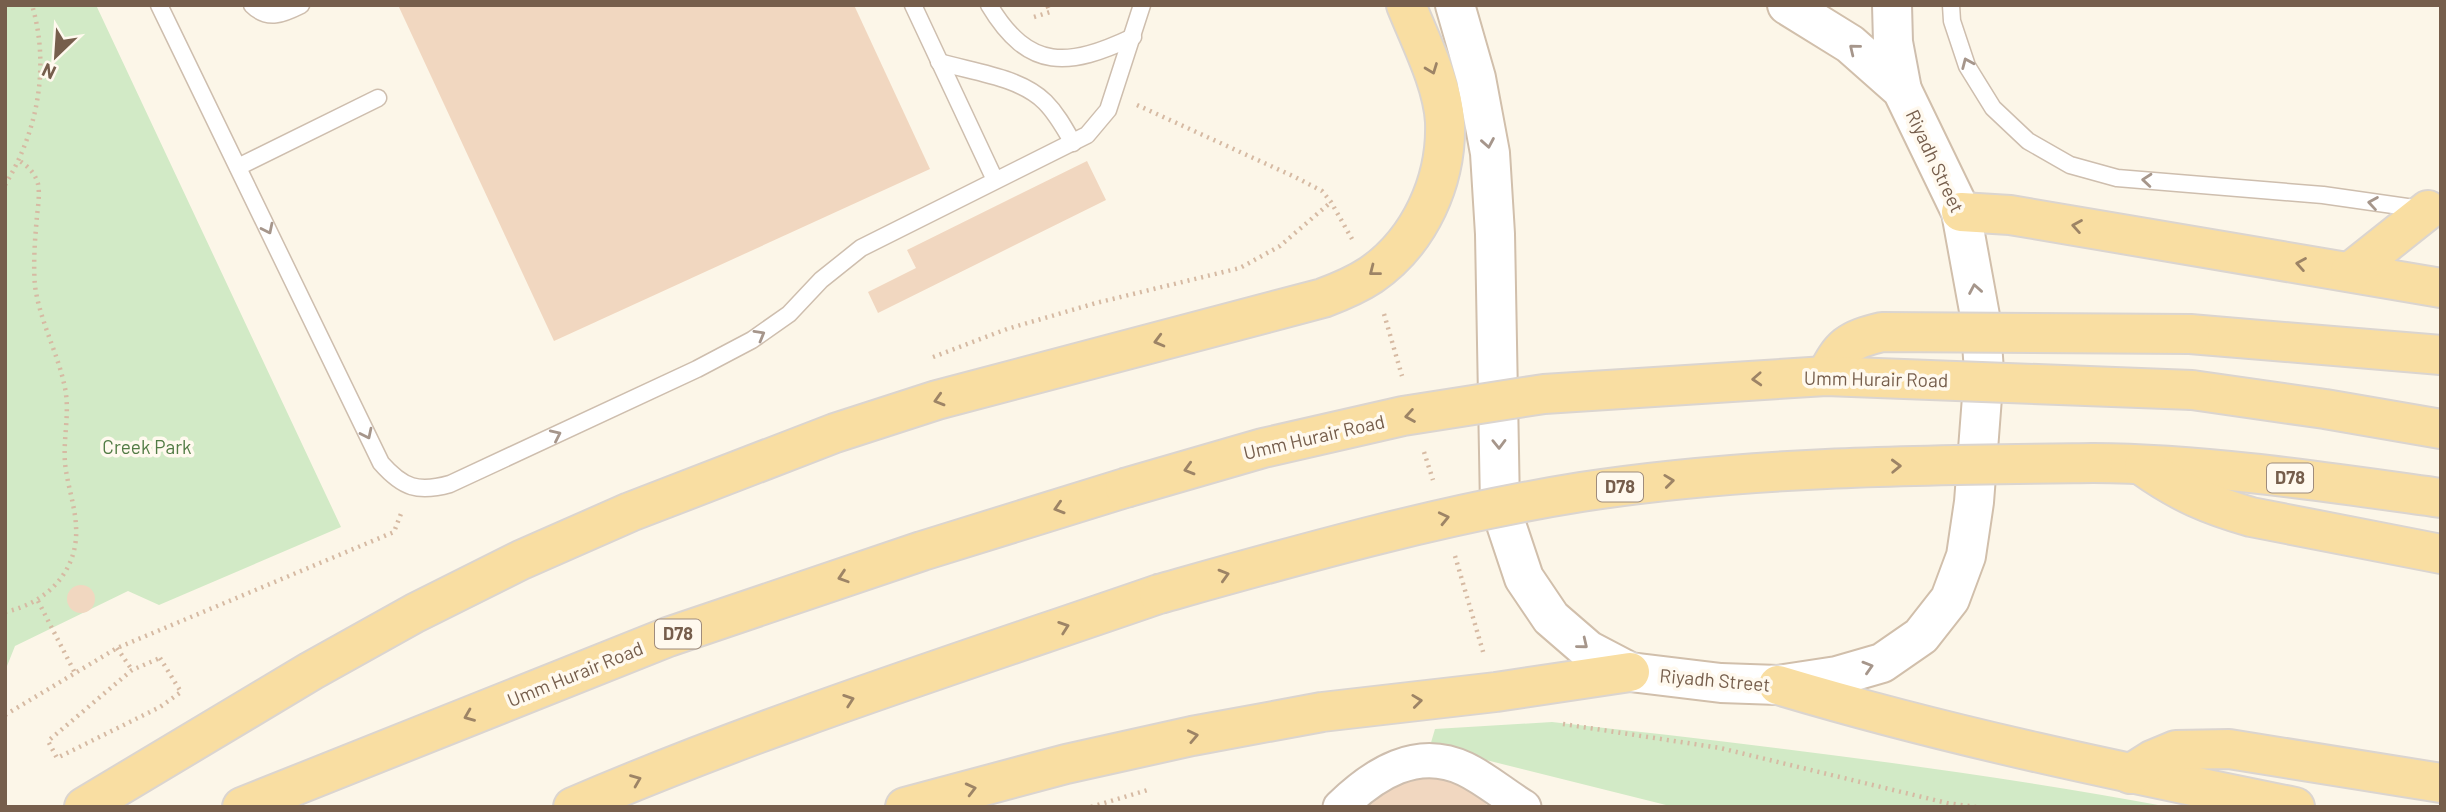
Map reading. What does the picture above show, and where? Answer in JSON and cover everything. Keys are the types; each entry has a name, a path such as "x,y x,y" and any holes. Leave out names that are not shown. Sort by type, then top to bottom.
{"main road":[{"path":"84,807 311,671 415,613 521,560 630,512 835,433 950,397 1323,298 1372,274 1404,244 1422,217 1442,165 1445,120 1443,109 1435,77 1406,5"},
{"name":"Riyadh Street","path":"1455,5 1476,78 1490,153 1495,234 1500,506 1524,578 1551,618 1588,649 1630,672 1721,683 1778,685 1837,676 1882,663 1921,636 1950,600 1966,556 1974,502 1984,371 1980,316 1961,212 1902,90 1850,44 1787,5"},
{"path":"1892,5 1893,42 1902,90"},
{"path":"2350,272 2434,210"},
{"path":"1961,212 2010,215 2441,288"},
{"path":"1826,376 1838,352 1852,342 1882,332 2190,334 2441,355"},
{"name":"Umm Hurair Road","path":"242,807 668,637 922,551 1263,448 1403,416 1544,394 1826,376 2192,390 2441,429"},
{"path":"2140,463 2192,497 2221,508 2251,517 2441,554"},
{"name":"D78","path":"573,807 794,719 1159,594 1360,537 1470,512 1594,491 1693,478 1806,469 2140,463 2315,480 2441,498"},
{"path":"905,807 1066,765 1192,736 1322,712 1496,692 1630,672"},
{"path":"1778,685 1867,712 2130,774 2295,807"},
{"path":"2130,774 2152,760 2176,750 2229,749 2441,783"}],"street":[{"path":"1340,807 1357,790 1383,772 1410,762 1438,760 1465,769 1524,807"}],"lane":[{"path":"159,5 381,463 394,477 411,487 431,489 450,484 730,352 772,328 841,262 862,248 1087,135 1108,110 1133,37 1140,12 1125,5"},
{"path":"252,5 266,15 275,15 301,5"},
{"path":"913,5 995,180"},
{"path":"989,5 1003,28 1017,42 1037,54 1060,58 1083,57 1133,37"},
{"path":"1951,5 1952,21 1967,66 1993,108 2028,141 2070,165 2117,178 2323,195 2434,210"},
{"path":"939,62 1014,83 1030,91 1044,101 1073,143"},
{"path":"238,167 378,98"}],"path":[{"path":"5,185 18,160 34,114 41,70 39,31 32,5"},
{"path":"1114,95 1322,191 1331,201 1372,274 1403,380"},
{"path":"5,612 38,601 63,577 73,553 76,527 65,461 68,415 65,390 60,366 41,317 35,284 34,252 39,187 27,165 18,160"},
{"path":"1423,447 1434,486"},
{"path":"5,715 117,648 394,532 411,487"},
{"path":"1454,553 1496,692"},
{"path":"38,601 75,673"},
{"path":"117,648 132,670"},
{"path":"160,658 181,692 160,707 57,758 48,741 132,670 160,658"},
{"path":"1562,724 1720,748 1947,803 1976,807"},
{"path":"1091,807 1158,787"}],"green space":[{"name":"Creek Park","path":"5,5 96,5 341,527 159,605 128,591 15,646 5,671"},
{"path":"1552,722 1939,769 2169,807 1674,807 1430,746 1435,729"}],"building":[{"path":"398,5 854,5 930,169 554,341"},
{"path":"1087,161 1106,200 878,313 868,292 916,268 907,250"},
{"path":"81,585 91,589 95,599 91,609 81,613 71,609 67,599 71,589"},
{"path":"1427,774 1470,787 1489,807 1363,807 1390,781"}]}
